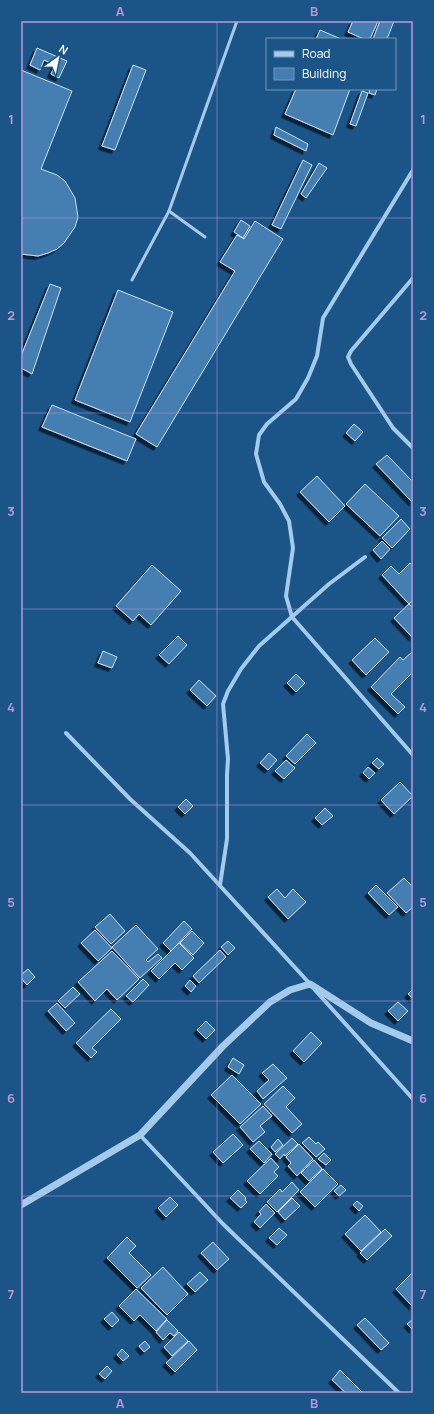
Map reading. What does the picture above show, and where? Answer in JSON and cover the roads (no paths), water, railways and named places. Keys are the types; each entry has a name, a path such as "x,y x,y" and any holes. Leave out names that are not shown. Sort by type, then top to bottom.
{"street":[{"path":"413,170 323,318 317,356 308,378 296,399 267,424 259,435 256,454 264,482 280,504 289,521 293,548 286,596 292,617 413,755"},
{"path":"413,278 350,351 348,357 351,364 393,428 413,448"},
{"path":"220,885 227,839 228,759 223,704 228,691 259,646 329,584 366,557"},
{"path":"66,734 130,798 190,853 413,1099"},
{"path":"21,1205 140,1135 223,1046 270,1002 290,990 310,984 370,1023 413,1040"},
{"path":"140,1135 223,1224 399,1393"}],"lane":[{"path":"132,280 169,212 237,21"},
{"path":"169,212 205,237"}]}
